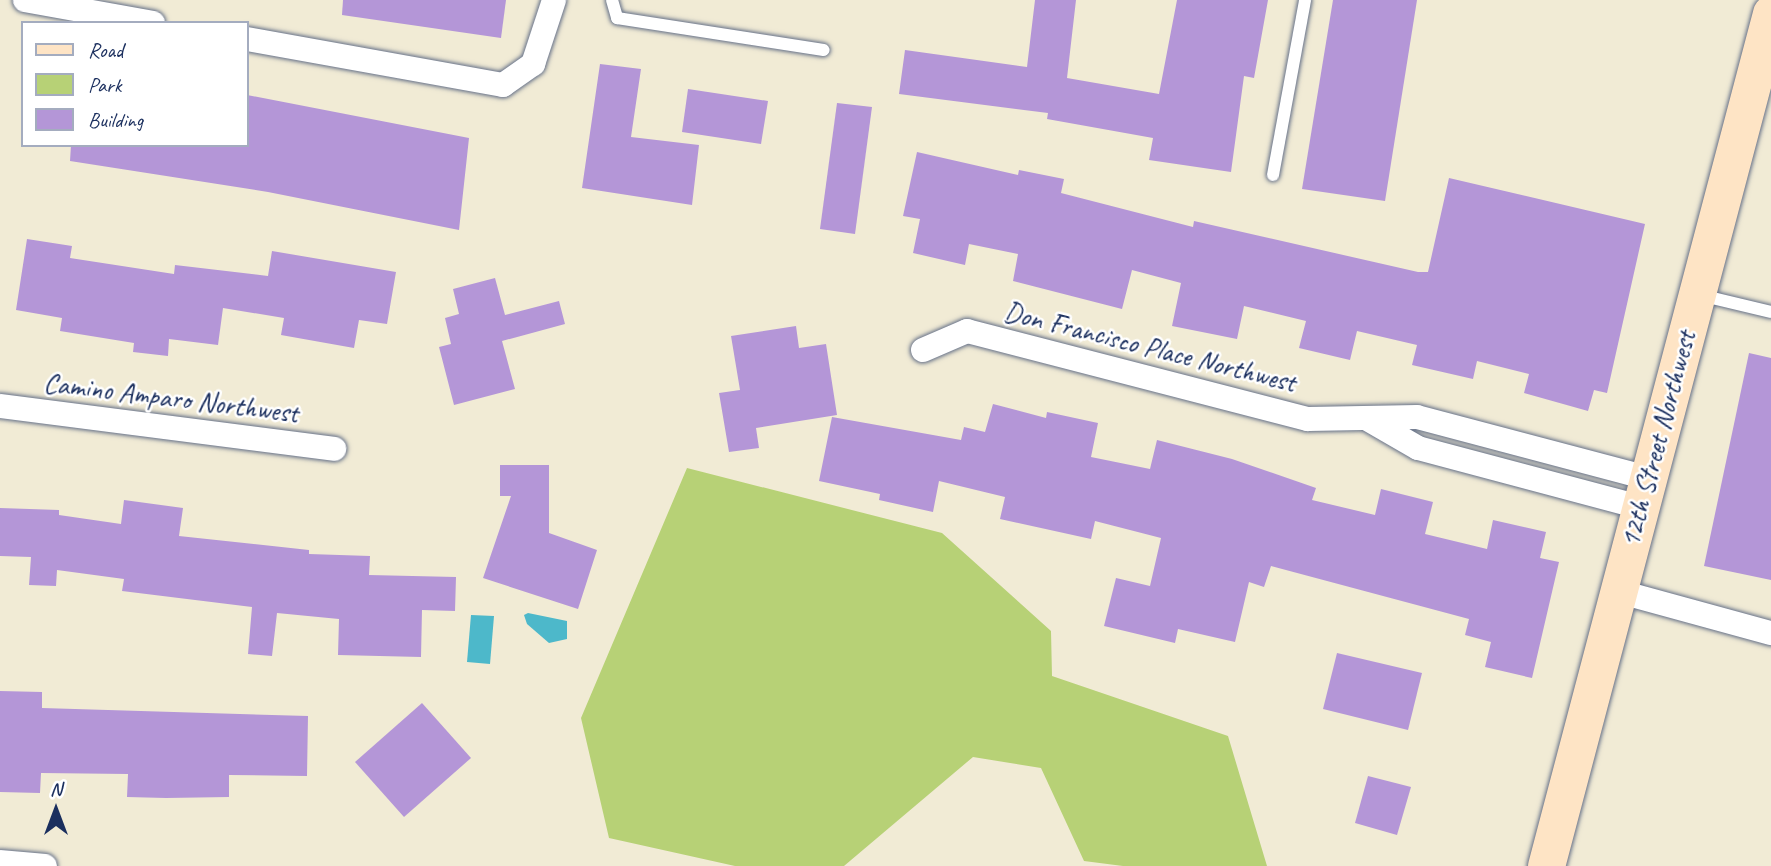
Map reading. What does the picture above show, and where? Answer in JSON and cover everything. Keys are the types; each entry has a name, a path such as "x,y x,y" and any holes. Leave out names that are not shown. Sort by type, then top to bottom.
{"main road":[{"name":"12th Street Northwest","path":"1546,866 1697,295 1766,53 1771,13"}],"street":[{"path":"25,0 142,21"},
{"path":"248,39 503,85 533,64 554,0"},
{"name":"Don Francisco Place Northwest","path":"923,350 967,331 1308,419 1366,418 1418,448 1644,493"},
{"name":"Camino Amparo Northwest","path":"0,406 334,449"},
{"path":"1617,591 1771,633"},
{"path":"0,862 45,866"}],"lane":[{"path":"611,0 617,18 824,50"},
{"path":"1273,175 1305,0"},
{"path":"1697,295 1771,312"}],"green space":[{"path":"687,468 942,533 1051,631 1052,676 1228,736 1267,866 1123,866 1084,861 1041,768 973,757 844,866 735,866 609,838 581,718"}],"water":[{"path":"528,613 567,621 567,639 549,643 527,624 524,615"},
{"path":"471,615 494,616 490,664 467,662"}],"building":[{"path":"343,0 506,0 501,38 342,15"},
{"path":"1035,0 1076,0 1067,78 1159,94 1177,0 1268,0 1254,78 1244,76 1231,172 1149,160 1153,138 1047,119 1048,113 899,94 905,50 1027,67"},
{"path":"1333,0 1417,0 1385,201 1302,189"},
{"path":"600,64 641,69 631,137 699,145 692,205 582,188"},
{"path":"688,89 768,101 761,144 682,132"},
{"path":"248,95 469,138 459,230 268,192 70,161 71,147 248,147"},
{"path":"837,103 872,107 855,234 820,229"},
{"path":"917,152 1018,175 1019,170 1064,179 1061,193 1193,227 1194,221 1418,272 1428,272 1449,178 1645,224 1607,393 1594,390 1588,411 1524,393 1529,374 1477,361 1473,379 1412,365 1417,345 1357,331 1350,360 1299,348 1306,321 1244,306 1237,339 1172,326 1181,283 1132,270 1122,309 1013,281 1018,254 969,244 965,265 913,253 920,219 903,216"},
{"path":"27,239 72,246 70,258 174,274 175,265 268,276 272,251 396,272 387,324 359,320 354,348 281,335 284,318 223,308 218,345 169,339 168,356 133,352 134,343 60,331 62,318 16,310"},
{"path":"495,278 505,315 559,301 565,324 502,341 515,389 454,405 439,347 451,344 445,318 459,314 453,289"},
{"path":"796,326 799,348 826,344 837,415 756,428 759,448 729,452 719,393 740,390 731,336"},
{"path":"1749,353 1771,358 1771,580 1704,566"},
{"path":"993,404 1046,418 1047,412 1098,423 1091,457 1150,469 1157,440 1232,459 1316,488 1312,500 1375,515 1381,489 1433,502 1425,534 1487,549 1493,520 1546,532 1540,558 1559,562 1532,678 1485,667 1491,642 1465,635 1469,619 1271,566 1264,587 1249,582 1235,642 1178,629 1175,643 1104,626 1116,578 1150,586 1161,538 1095,521 1091,539 1000,519 1005,497 939,481 933,512 879,500 880,494 819,481 832,417 961,440 964,427 985,432"},
{"path":"500,465 549,465 549,533 597,550 578,609 483,578 511,496 500,496"},
{"path":"124,500 183,508 179,536 309,550 309,554 370,556 369,575 456,577 455,611 422,610 421,657 338,655 339,619 277,613 272,656 248,654 252,607 122,591 124,579 57,570 56,586 29,585 31,557 0,556 0,508 59,510 59,515 121,524"},
{"path":"1337,653 1422,673 1408,730 1323,709"},
{"path":"0,691 42,692 42,708 308,716 307,776 229,775 229,797 127,797 128,774 41,773 40,793 0,792"},
{"path":"422,703 471,758 404,817 355,762"},
{"path":"1368,776 1411,787 1397,835 1355,823"}]}
